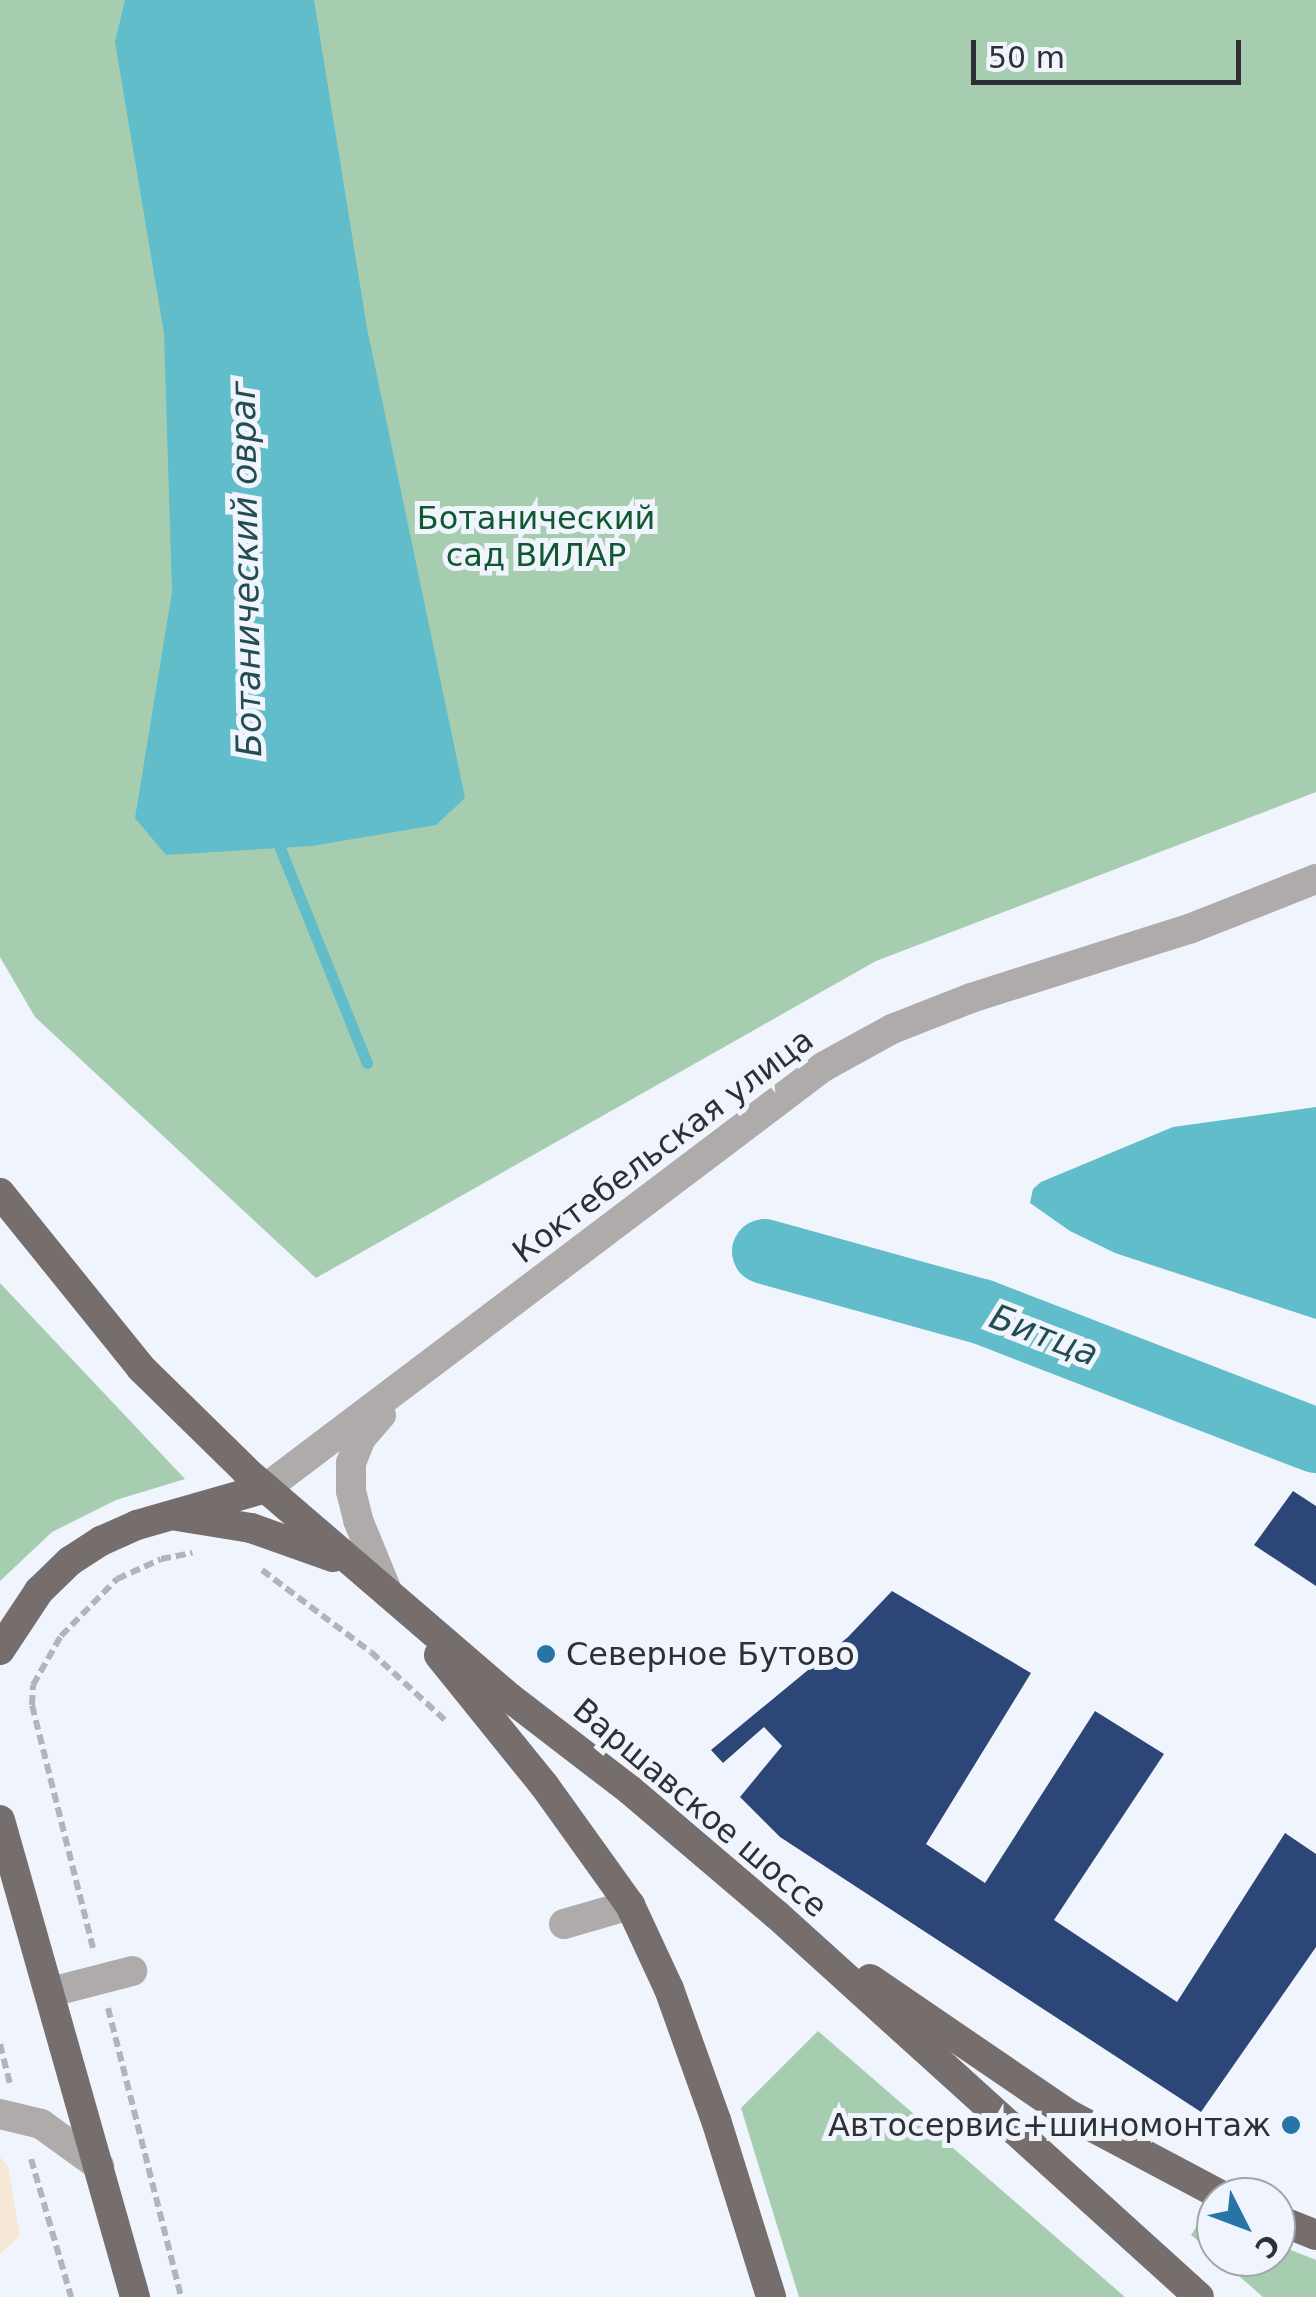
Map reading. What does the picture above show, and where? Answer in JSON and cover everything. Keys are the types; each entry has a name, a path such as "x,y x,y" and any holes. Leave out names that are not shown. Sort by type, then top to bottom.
{"main road":[{"name":"Варшавское шоссе","path":"0,1194 140,1368 266,1488 510,1698 630,1790 778,1915 1200,2297"},
{"path":"0,1650 23,1611 70,1562 138,1525 266,1488"},
{"path":"177,1516 251,1528 301,1544 331,1557 388,1593 544,1785 630,1905 669,1989 716,2120 770,2297"},
{"path":"0,1820 135,2297"},
{"path":"778,1915 1068,2114 1196,2182"}],"street":[{"name":"Коктебельская улица","path":"266,1488 823,1067 892,1030 971,998 1188,929 1316,879"},
{"path":"388,1593 358,1520 351,1463 361,1438 416,1376"},
{"path":"564,1924 630,1905"},
{"path":"51,1992 132,1971"},
{"path":"10,2116 41,2124 99,2166"}],"path":[{"path":"97,1962 32,1705 32,1685 61,1636 116,1580 160,1559 197,1552"},
{"path":"252,1566 286,1586 371,1652 446,1721"},
{"path":"106,1999 181,2297"},
{"path":"0,2044 10,2116 71,2297"}],"shaded area":[{"path":"0,2157 8,2167 20,2236 0,2254"}],"green space":[{"name":"Ботанический сад ВИЛАР","path":"0,0 1316,0 1316,792 876,961 316,1278 35,1017 0,957"},
{"path":"0,1283 185,1479 116,1500 52,1532 0,1581"},
{"path":"818,2031 1125,2297 799,2297 741,2108"},
{"path":"1296,2252 1316,2260 1316,2297 1263,2297 1240,2277 1296,2277"}],"water":[{"path":"125,0 314,0 367,328 465,798 436,825 312,846 166,855 135,818 172,592 164,333 115,42"},
{"path":"1316,1107 1316,1319 1115,1253 1070,1231 1030,1203 1033,1189 1041,1182 1173,1127"}],"building":[{"path":"1293,1491 1316,1506 1316,1586 1254,1545"},
{"path":"892,1591 1031,1673 926,1844 985,1883 1095,1711 1164,1754 1054,1920 1177,2002 1285,1833 1316,1854 1316,1947 1201,2112 780,1837 740,1797 782,1746 764,1727 723,1763 711,1750 848,1637"}],"waterway":[{"name":"Ботанический овраг","path":"280,835 280,848 367,1063"},
{"name":"Битца","path":"764,1251 981,1311 1316,1440"}],"place":[{"name":"Северное Бутово","path":"546,1654"},
{"name":"Автосервис+шиномонтаж","path":"1291,2125"}]}
